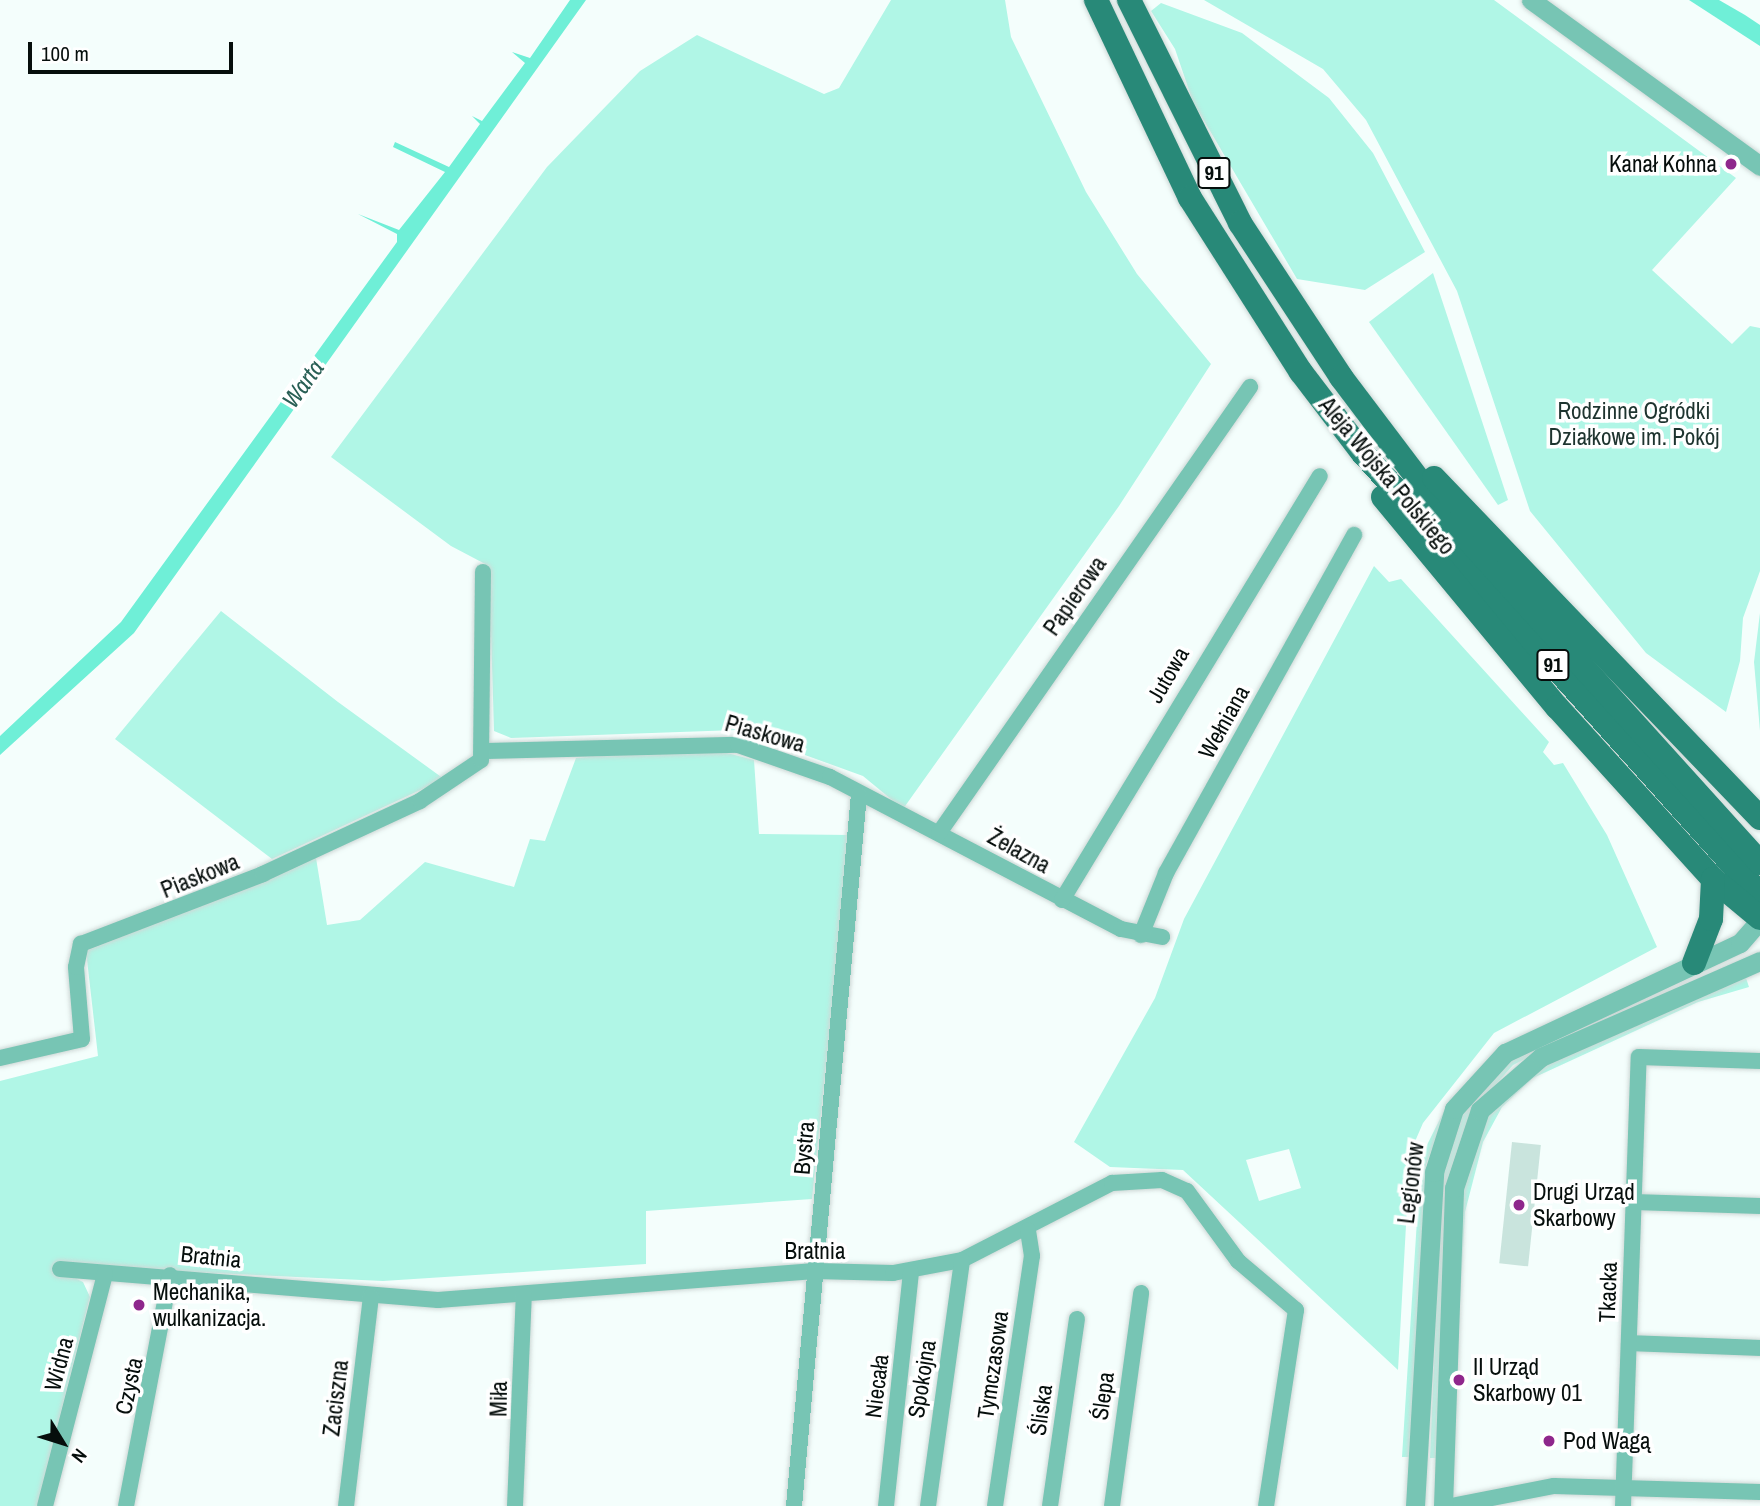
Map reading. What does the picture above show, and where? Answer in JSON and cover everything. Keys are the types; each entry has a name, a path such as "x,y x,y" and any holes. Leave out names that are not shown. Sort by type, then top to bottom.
{"main road":[{"name":"Aleja Wojska Polskiego","path":"1096,0 1189,198 1236,277 1363,452 1755,879"},
{"name":"Aleja Wojska Polskiego","path":"1129,0 1265,265 1408,465 1755,879"},
{"path":"1363,452 1373,483 1438,568 1713,879 1760,919"},
{"path":"1408,465 1435,478 1760,818"},
{"path":"1694,963 1712,919 1713,879"}],"street":[{"path":"1531,0 1760,166"},
{"name":"Papierowa","path":"939,833 1250,387"},
{"name":"Jutowa","path":"1062,900 1320,476"},
{"name":"Wełniana","path":"1141,935 1166,873 1354,535"},
{"path":"483,572 486,751"},
{"name":"Piaskowa","path":"0,1058 82,1039 76,967 81,944 187,907 420,801 486,751 711,741 830,777 859,795"},
{"name":"Żelazna","path":"859,795 939,833 1062,900 1141,935 1162,937"},
{"name":"Bystra","path":"794,1506 859,795"},
{"name":"Legionów","path":"1415,1506 1433,1172 1445,1127 1478,1076 1505,1053 1740,943 1760,919"},
{"name":"Legionów","path":"1443,1506 1454,1188 1468,1130 1497,1089 1541,1057 1760,961"},
{"name":"Tkacka","path":"1623,1506 1639,1057 1760,1061"},
{"name":"Bratnia","path":"60,1269 105,1274 170,1275 371,1296 524,1294 815,1271 911,1272 962,1260 1028,1230 1112,1183 1161,1180 1187,1191 1238,1261 1296,1310 1266,1506"},
{"path":"1634,1202 1760,1206"},
{"name":"Tymczasowa","path":"995,1506 1032,1256 1028,1230"},
{"name":"Spokojna","path":"928,1506 962,1260"},
{"name":"Niecała","path":"886,1506 911,1272"},
{"name":"Widna","path":"45,1506 105,1274"},
{"name":"Czysta","path":"126,1506 170,1275"},
{"name":"Ślepa","path":"1112,1506 1141,1293"},
{"name":"Miła","path":"515,1506 524,1294"},
{"name":"Zaciszna","path":"346,1506 371,1296"},
{"name":"Śliska","path":"1050,1506 1077,1319"},
{"path":"1629,1343 1760,1348"},
{"path":"1451,1506 1554,1486 1760,1492"}],"green space":[{"path":"891,0 1005,0 1011,37 1086,192 1137,274 1211,364 1119,506 903,809 863,776 736,730 511,738 494,731 489,566 451,546 331,457 547,167 640,71 697,35 824,94 839,88"},
{"name":"Rodzinne Ogródki Działkowe im. Pokój","path":"1204,0 1494,0 1736,178 1652,270 1732,344 1750,326 1760,328 1760,571 1743,618 1740,661 1726,712 1646,653 1530,511 1457,291 1366,120 1323,69"},
{"path":"1161,3 1242,33 1329,98 1373,153 1425,252 1365,290 1297,279 1193,102 1175,49 1151,11"},
{"path":"1433,273 1508,500 1498,505 1369,322"},
{"path":"1374,566 1389,582 1401,579 1549,742 1543,752 1554,765 1563,763 1607,835 1657,947 1494,1033 1423,1123 1410,1153 1398,1370 1183,1170 1110,1167 1074,1142 1155,998 1184,919","holes":["1289,1149 1301,1188 1259,1201 1246,1160"]},
{"path":"221,611 338,702 444,779 272,859 115,739"},
{"path":"1760,613 1760,731 1754,662"},
{"path":"708,748 754,760 759,834 850,835 812,1199 646,1211 646,1264 383,1281 85,1267 67,1274 83,1282 90,1297 37,1506 0,1506 0,1081 98,1056 86,951 316,858 327,925 360,920 425,862 514,887 530,839 545,841 576,758"},
{"path":"1736,954 1513,1065 1469,1115 1448,1177 1440,1458 1430,1458 1442,1176 1462,1110 1510,1059"},
{"path":"1746,978 1749,987 1698,1002 1533,1078 1502,1107 1483,1142 1465,1212 1456,1376 1462,1180 1481,1121 1531,1071"},
{"path":"1452,1095 1426,1165 1409,1457 1402,1457 1421,1157"}],"water":[{"name":"Warta","path":"570,0 586,0 134,633 0,755 0,736 121,622 397,242 397,234 358,214 399,230 445,172 393,147 395,142 449,167 480,124 472,116 482,121 525,63 512,52 530,58"},
{"path":"1689,0 1719,0 1745,15 1760,25 1760,46"}],"building":[{"name":"Drugi Urząd Skarbowy","path":"1512,1142 1541,1145 1528,1266 1499,1263"}],"place":[{"name":"Kanał Kohna","path":"1731,164"},
{"name":"Drugi Urząd Skarbowy","path":"1519,1205"},
{"name":"Mechanika, wulkanizacja.","path":"139,1305"},
{"name":"II Urząd Skarbowy 01","path":"1459,1380"},
{"name":"Pod Wagą","path":"1549,1441"}]}
